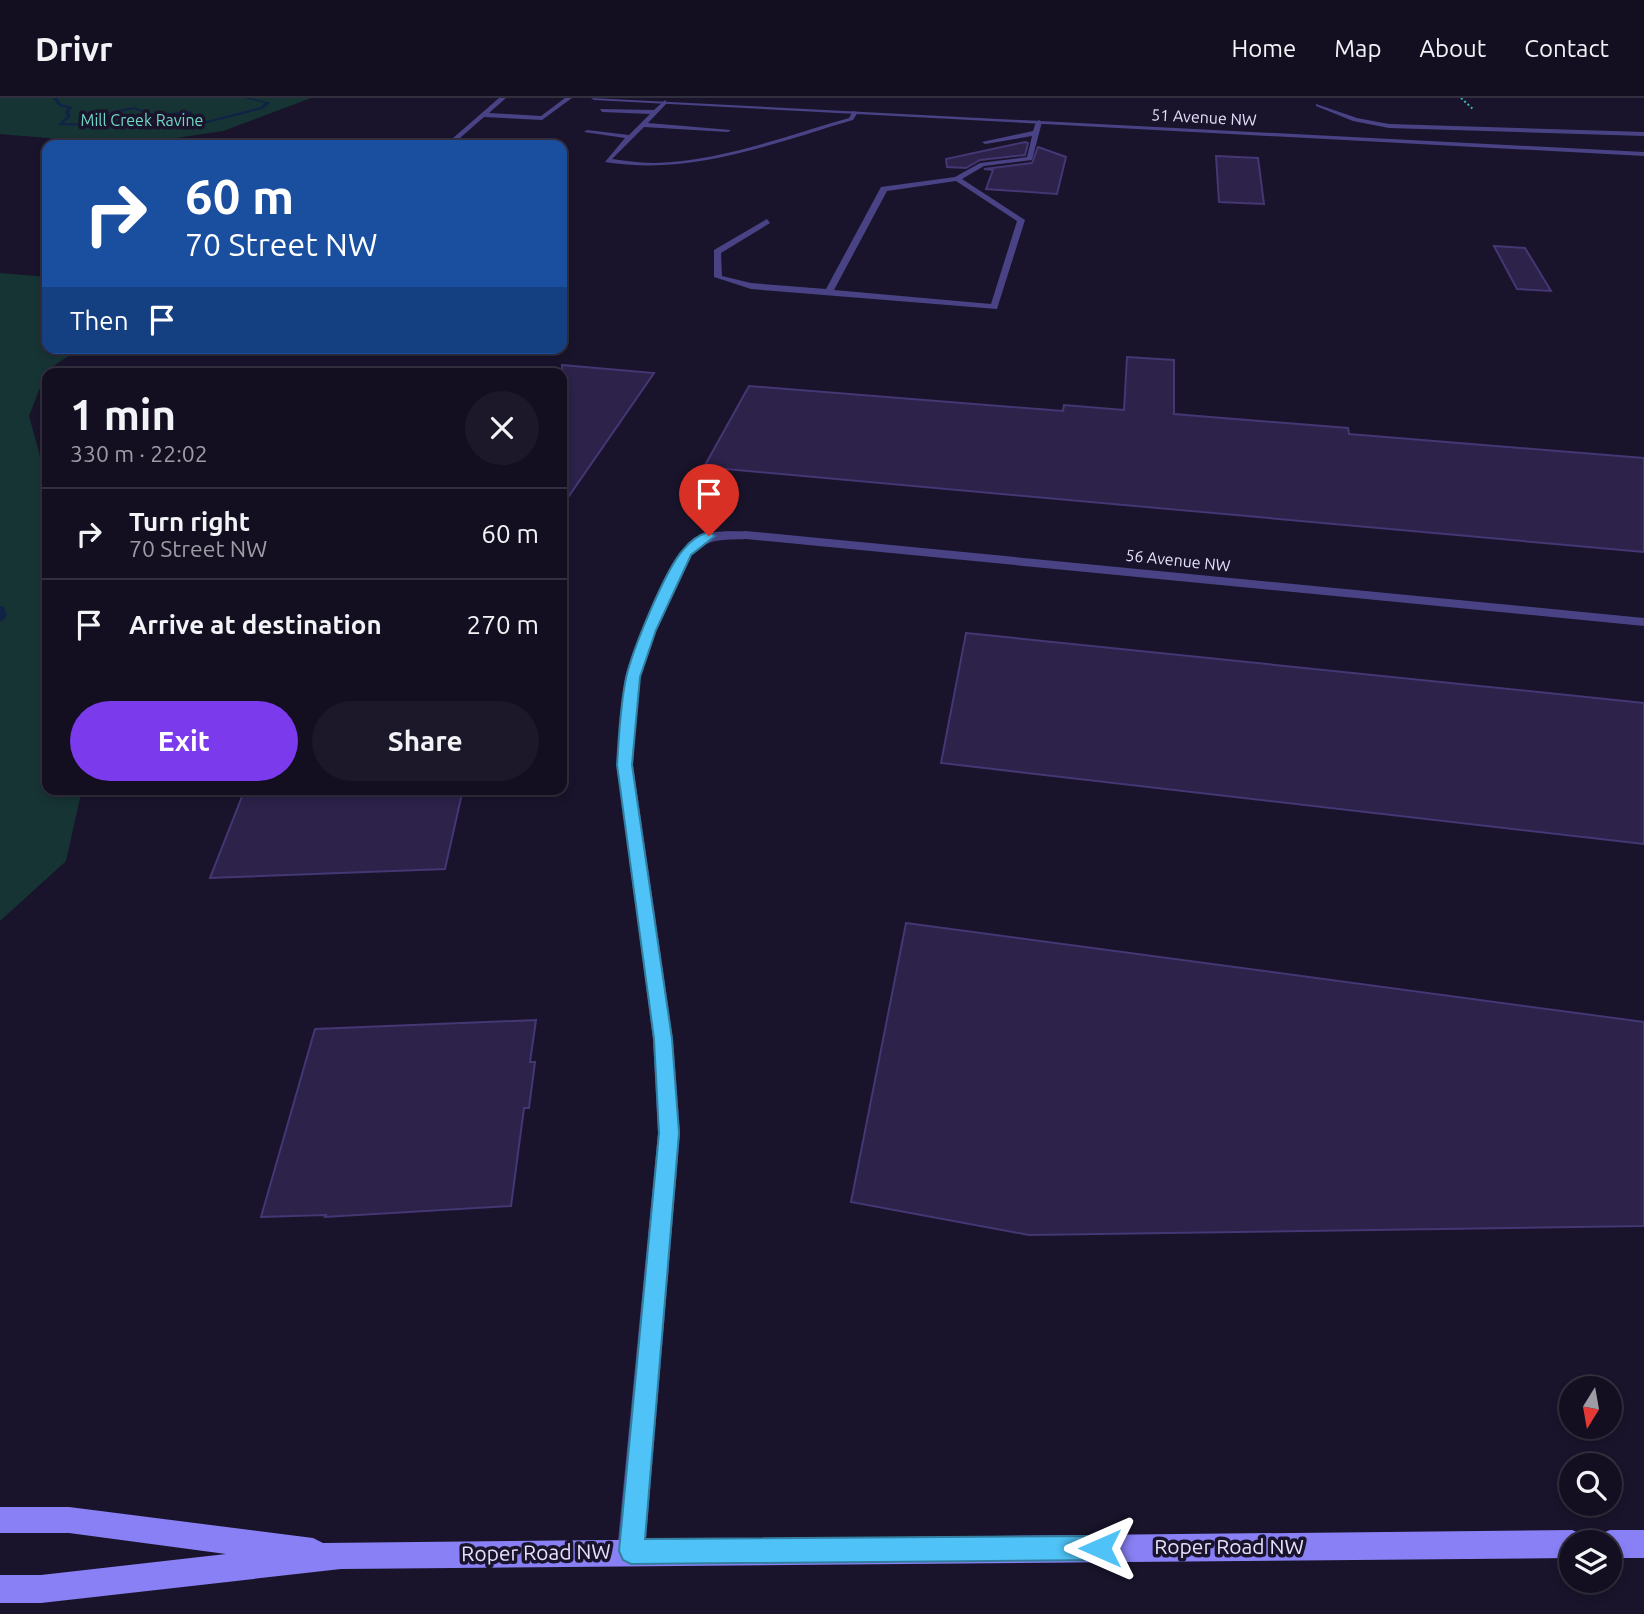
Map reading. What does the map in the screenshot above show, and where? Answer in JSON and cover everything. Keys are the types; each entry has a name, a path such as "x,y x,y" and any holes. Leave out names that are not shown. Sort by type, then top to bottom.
{"main road":[{"name":"Roper Road NW","path":"0,1520 69,1520 341,1555"},
{"name":"Roper Road NW","path":"0,1589 41,1589 341,1555 1559,1544"},
{"path":"1622,1544 1644,1544"}],"street":[{"name":"51 Avenue NW","path":"594,98 1644,154"},
{"name":"56 Avenue NW","path":"631,1551 669,1133 663,1039 625,765 627,729 633,677 649,630 685,554 695,543 709,536 746,535 1644,622"}],"lane":[{"path":"454,140 503,98"},
{"path":"481,115 541,117 569,98"},
{"path":"665,102 607,161 656,165 701,159 770,144 787,136 851,119 855,112"},
{"path":"1318,105 1354,120 1389,126 1644,134"},
{"path":"602,110 654,112"},
{"path":"829,292 884,190 957,179 982,164 1030,159 1040,122"},
{"path":"642,125 728,130"},
{"path":"587,132 630,138"},
{"path":"985,142 1036,133"},
{"path":"767,220 717,252 718,277 751,286 994,307 1021,220 957,179"}],"green space":[{"name":"Mill Creek Ravine","path":"0,98 311,98 223,131 163,140 71,140 0,134"},
{"path":"0,273 42,277 42,354 72,354 50,368 42,368 42,383 29,416 42,463 42,795 81,795 66,861 0,921"}],"building":[{"path":"1028,143 1025,155 980,160 966,168 947,167 946,159"},
{"path":"1038,147 1066,157 1057,194 986,189 993,170 984,169 1032,163"},
{"path":"1216,156 1258,158 1264,204 1219,202"},
{"path":"1494,246 1525,248 1551,291 1517,289"},
{"path":"1127,357 1174,360 1174,414 1348,428 1349,434 1644,458 1644,552 704,467 749,386 1063,411 1064,405 1124,410"},
{"path":"562,365 654,373 567,499 567,368 562,368"},
{"path":"966,633 1644,703 1644,844 941,763"},
{"path":"243,795 462,795 445,869 210,878"},
{"path":"906,923 1644,1022 1644,1226 1029,1235 851,1202"},
{"path":"536,1020 530,1062 535,1062 529,1108 524,1108 511,1206 325,1217 326,1215 261,1217 315,1029"}],"waterway":[{"path":"55,98 60,105 70,107 67,112 69,116 59,124 88,125 104,121 119,111 134,108 154,116 190,112 191,122 203,123 262,108 268,103 246,98"},
{"path":"0,608 3,615 0,619"}],"route":[{"path":"709,536 695,543 685,554 649,630 633,677 627,729 625,765 663,1039 669,1133 631,1551 1100,1548"}]}
